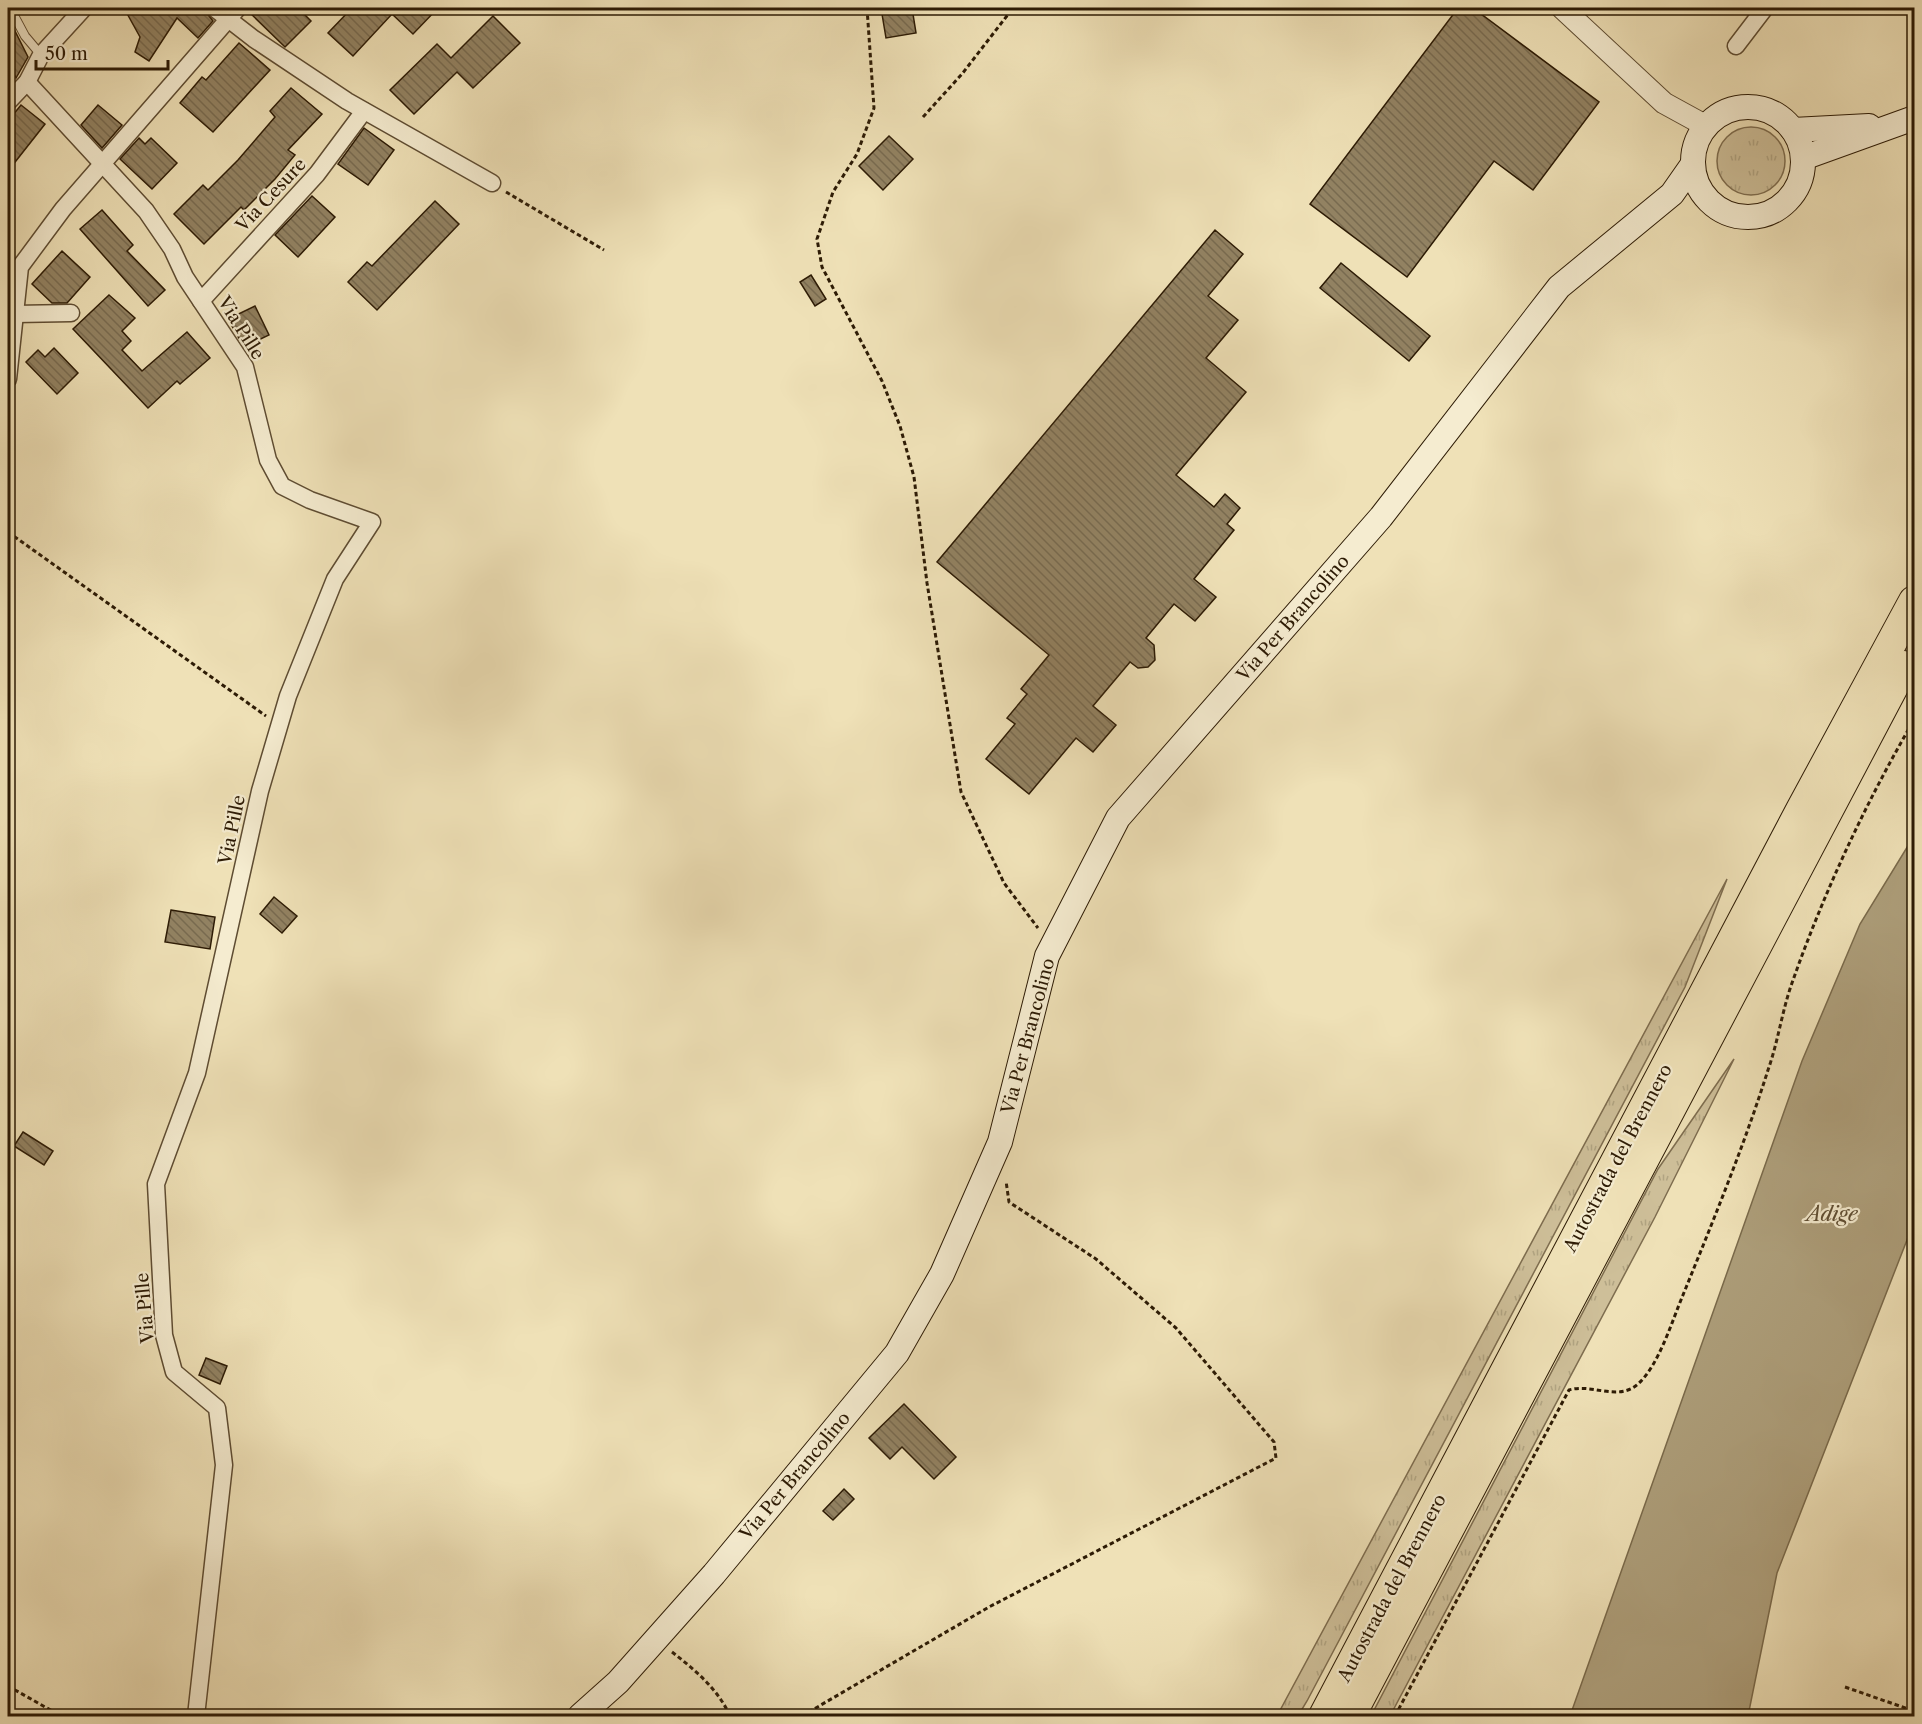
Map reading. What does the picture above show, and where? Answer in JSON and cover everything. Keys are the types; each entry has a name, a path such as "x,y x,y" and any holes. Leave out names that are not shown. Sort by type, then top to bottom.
{"highway":[{"name":"Autostrada del Brennero","path":"1324,1716 1801,810 1914,601"},
{"name":"Autostrada del Brennero","path":"1350,1716 1914,646"}],"main road":[{"path":"1750,107 1767,110 1781,118 1793,129 1800,143 1803,158 1802,176 1794,192 1782,205 1767,214 1749,217 1731,214 1715,207 1703,194 1693,164 1696,144 1706,126 1719,115 1734,109 1750,107"},
{"path":"1793,129 1903,122"},
{"path":"1803,158 1903,122"},
{"path":"1592,260 1672,194 1693,164"},
{"path":"1592,260 1687,199 1703,194"},
{"name":"Via Per Brancolino","path":"580,1716 618,1682 714,1574 897,1353 942,1275 1000,1142 1047,956 1118,818 1381,517 1559,287 1592,260"}],"street":[{"path":"8,102 27,82 41,55 84,8"},
{"path":"214,8 234,14 299,70 364,111 492,183"},
{"path":"1562,8 1664,103 1706,126"},
{"path":"1736,46 1765,8"},
{"path":"8,379 20,267 63,209 234,14"},
{"name":"Via Pille","path":"27,82 146,212 172,249 185,277 245,367 268,460 282,486 310,500 372,522 335,579 288,696 260,791 197,1073 156,1184 164,1335 174,1372 217,1408 224,1465 196,1716"},
{"name":"Via Cesure","path":"201,300 317,174 364,111"},
{"path":"15,314 71,313"}],"lane":[{"path":"10,8 25,36 41,55"}],"path":[{"path":"867,8 874,108 857,154 833,192 817,239 822,267 882,381 903,436 914,477 927,582 961,792 1004,883 1034,925 1054,942"},
{"path":"923,117 962,74 1013,8"},
{"path":"492,183 604,250"},
{"path":"8,532 280,725"},
{"path":"1395,1716 1569,1390 1578,1388 1619,1393 1636,1386 1646,1376 1669,1328 1750,1125 1769,1068 1792,982 1821,910 1847,850 1914,720"},
{"path":"802,1716 989,1607 1276,1458 1274,1442 1176,1328 1096,1259 1009,1202 1000,1142"},
{"path":"656,1639 698,1672 724,1701 730,1716"},
{"path":"8,1686 61,1716"},
{"path":"1845,1687 1914,1711"}],"green space":[{"path":"1744,127 1758,127 1770,132 1780,142 1785,161 1780,180 1770,190 1758,195 1744,195 1732,190 1722,180 1717,168 1717,154 1722,142 1732,132"},
{"path":"1727,879 1685,987 1307,1701 1298,1716 1277,1716"},
{"path":"1734,1059 1655,1217 1390,1716 1371,1716 1658,1169"}],"water":[{"name":"Adige","path":"1914,836 1914,1222 1777,1573 1748,1716 1570,1716 1802,1061 1860,924"}],"building":[{"path":"124,8 203,8 213,21 198,38 177,18 149,61 135,52 140,37"},
{"path":"248,8 298,8 311,21 285,47 248,11"},
{"path":"352,8 438,8 413,34 392,14 353,56 328,33"},
{"path":"881,8 912,8 916,33 886,38"},
{"path":"1458,8 1473,8 1599,102 1533,190 1494,161 1407,277 1310,204"},
{"path":"493,16 520,43 473,88 457,72 414,114 390,90 437,44 451,58"},
{"path":"8,17 28,57 16,78 8,61"},
{"path":"239,43 270,70 213,132 180,103 202,77 206,80"},
{"path":"291,88 322,114 288,150 295,155 275,179 244,210 241,207 204,244 174,214 203,185 208,190 238,160 275,117 270,111"},
{"path":"21,105 45,124 8,171 8,121"},
{"path":"98,105 122,125 102,148 81,125"},
{"path":"364,128 394,150 368,185 338,164"},
{"path":"889,136 913,159 883,190 859,166"},
{"path":"139,138 145,144 151,138 177,163 152,189 120,159"},
{"path":"312,196 335,217 298,257 275,235"},
{"path":"435,201 459,224 377,310 348,282 367,262 372,266"},
{"path":"102,210 133,245 127,251 165,290 148,306 80,229"},
{"path":"1215,230 1243,254 1208,296 1238,320 1206,358 1246,392 1176,475 1214,507 1225,494 1240,508 1227,524 1234,530 1194,579 1216,597 1195,621 1174,604 1146,638 1154,645 1155,660 1148,667 1138,668 1130,662 1093,706 1116,725 1093,752 1076,738 1029,794 986,759 1015,724 1007,718 1027,694 1021,689 1049,655 937,562"},
{"path":"62,251 90,277 67,303 52,303 32,284"},
{"path":"1341,263 1430,336 1409,361 1320,288"},
{"path":"811,275 826,299 815,306 800,282"},
{"path":"109,295 135,318 122,331 131,341 122,350 142,371 187,332 210,358 180,384 177,381 148,408 73,329"},
{"path":"255,306 269,335 244,347 228,319"},
{"path":"54,348 78,373 57,394 26,362 38,350 45,357"},
{"path":"274,897 297,916 282,933 260,914"},
{"path":"171,910 215,917 210,949 165,942"},
{"path":"23,1132 53,1151 44,1165 14,1146"},
{"path":"206,1358 227,1366 220,1384 199,1375"},
{"path":"904,1404 956,1457 934,1479 902,1447 890,1459 869,1438"},
{"path":"844,1489 854,1499 833,1520 823,1511"}]}
